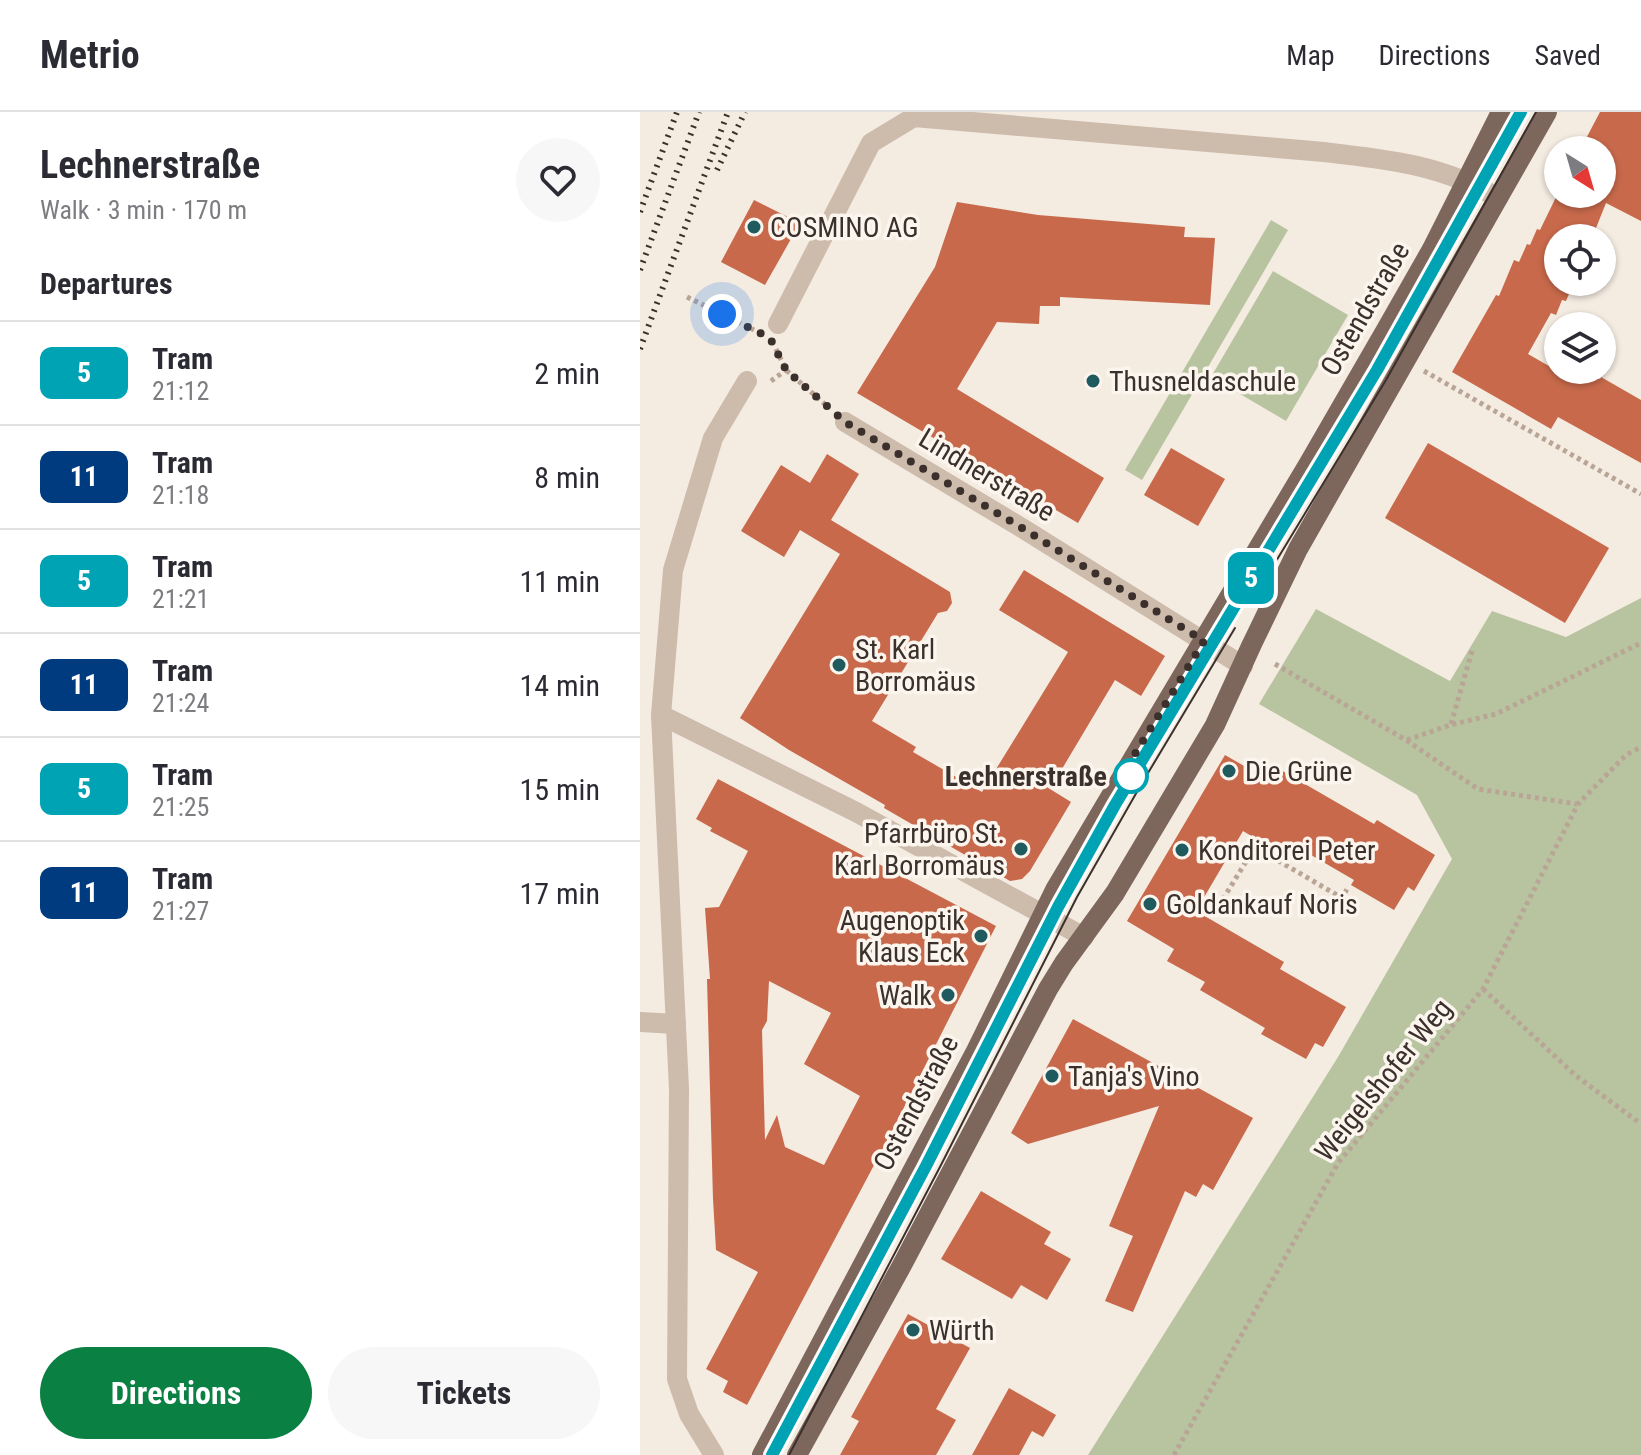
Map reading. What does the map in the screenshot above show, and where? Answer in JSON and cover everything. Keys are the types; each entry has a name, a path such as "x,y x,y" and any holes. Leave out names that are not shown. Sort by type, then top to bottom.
{"main road":[{"name":"Ostendstraße","path":"762,1455 976,1051 1042,914 1432,249 1501,112"},
{"path":"797,1455 901,1267 1030,1020 1064,963 1115,893 1215,725 1298,549 1547,112"}],"street":[{"path":"774,331 871,143 914,117 999,119 1339,153 1418,165 1465,181 1498,198"},
{"path":"714,1455 689,1414 677,1379 679,1089 661,715 673,570 713,438 747,381"},
{"name":"Lindnerstraße","path":"845,422 1243,666"},
{"path":"661,715 856,812 1084,937"},
{"path":"640,1022 676,1024"}],"path":[{"path":"687,297 758,332"},
{"path":"774,331 786,370 845,422"},
{"path":"1406,361 1641,494"},
{"path":"1406,740 1496,714 1641,643"},
{"path":"1450,725 1472,651"},
{"path":"1275,664 1406,740 1478,789 1578,804"},
{"name":"Weigelshofer Weg","path":"1174,1455 1338,1163 1483,989 1578,804 1626,755 1641,747"},
{"path":"1200,904 1215,912 1255,847 1342,898 1347,889"},
{"path":"1483,989 1575,1075 1641,1124"}],"green space":[{"path":"1271,220 1288,230 1142,480 1125,470"},
{"path":"1273,271 1348,315 1286,421 1211,377"},
{"path":"1641,598 1641,1455 1088,1455 1338,1057 1452,859 1417,795 1259,704 1316,609 1450,681 1492,611 1566,637"}],"building":[{"path":"1600,112 1641,112 1641,221 1616,208 1616,136 1587,136"},
{"path":"754,200 800,223 765,285 721,262"},
{"path":"957,202 1038,215 1185,227 1184,237 1215,238 1210,305 1060,297 1060,306 1040,306 1039,324 997,322 957,389 1104,478 1078,523 857,393 935,267"},
{"path":"1551,208 1604,208 1598,224 1544,224 1544,296 1568,296 1566,301 1562,300 1557,312 1544,312 1544,325 1528,354 1544,363 1544,384 1613,384 1641,400 1641,463 1558,417 1551,429 1452,372 1496,295 1499,296 1514,260 1519,262 1527,244 1530,245 1537,229 1540,230"},
{"path":"1428,443 1609,548 1565,623 1385,518"},
{"path":"1171,448 1225,479 1198,526 1144,495"},
{"path":"827,454 859,474 831,520 950,592 952,603 947,611 938,613 872,721 916,747 913,752 982,792 1068,652 999,610 1024,570 1165,656 1141,696 1115,680 1050,789 1071,802 1030,871 1022,879 1010,881 884,808 885,805 740,718 840,554 800,530 784,557 741,531 781,465 810,483"},
{"path":"1225,755 1272,782 1279,769 1374,824 1377,820 1435,855 1414,891 1408,887 1394,910 1351,885 1354,880 1299,848 1292,860 1243,831 1196,911 1284,962 1280,969 1346,1007 1323,1047 1315,1043 1306,1059 1261,1034 1265,1028 1200,990 1205,982 1167,961 1174,949 1127,921"},
{"path":"718,779 996,926 747,1405 723,1392 728,1381 706,1369 758,1272 716,1250 707,979 710,979 705,908 719,907 748,851 710,831 712,828 696,819","holes":["769,981 831,1013 804,1064 860,1096 824,1165 785,1147 777,1115 765,1140 762,1030 767,1021"]},
{"path":"1073,1019 1253,1118 1213,1190 1203,1184 1196,1197 1185,1191 1133,1312 1105,1301 1133,1236 1109,1226 1159,1106 1028,1144 1011,1133"},
{"path":"981,1191 1051,1232 1044,1244 1071,1259 1047,1300 1021,1285 1012,1299 941,1259"},
{"path":"908,1314 970,1348 936,1409 956,1420 936,1455 840,1455 859,1421 851,1417"},
{"path":"1009,1388 1056,1415 1043,1437 1032,1431 1019,1455 972,1455"}],"tram line":[{"path":"772,1455 926,1166 1058,907 1129,780 1377,370 1521,112"},
{"name":"5","path":"772,1455 926,1166 1058,907 1129,780 1377,370 1521,112"},
{"path":"1250,604 1386,380 1536,112"},
{"path":"789,1455 1077,897 1235,628"}],"railway":[{"path":"640,212 677,112"},
{"path":"640,270 699,112"},
{"path":"640,349 728,112"},
{"path":"717,170 745,112"}],"place":[{"name":"COSMINO AG","path":"754,227"},
{"name":"Thusneldaschule","path":"1093,381"},
{"name":"St. Karl Borromäus","path":"839,665"},
{"name":"Die Grüne","path":"1229,771"},
{"name":"Lechnerstraße","path":"1131,776"},
{"name":"Pfarrbüro St. Karl Borromäus","path":"1021,849"},
{"name":"Konditorei Peter","path":"1182,850"},
{"name":"Goldankauf Noris","path":"1150,904"},
{"name":"Augenoptik Klaus Eck","path":"981,936"},
{"name":"Walk","path":"948,995"},
{"name":"Tanja's Vino","path":"1052,1076"},
{"name":"Würth","path":"913,1330"}],"route":[{"path":"722,314 770,338 786,370 845,422 1204,641 1124,772 1131,776"}]}
